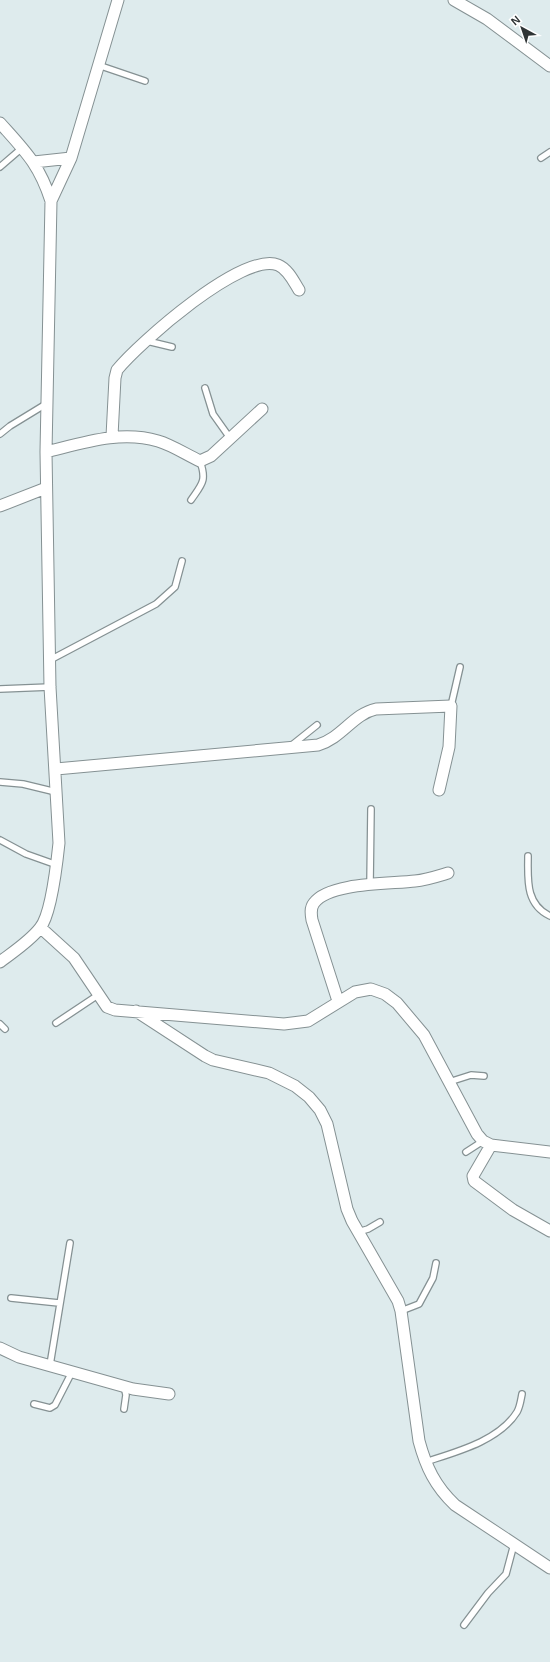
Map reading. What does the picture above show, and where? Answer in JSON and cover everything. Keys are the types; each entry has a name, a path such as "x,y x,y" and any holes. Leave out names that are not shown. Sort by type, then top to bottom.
{"street":[{"path":"51,201 71,158 118,0"},
{"path":"454,0 487,19 550,66"},
{"path":"0,123 34,162 44,180 51,201 46,488 50,687 56,769 59,843 57,865 45,918 41,928 0,962"},
{"path":"34,162 71,158"},
{"path":"112,436 114,378 122,364 199,297 225,280 254,266 271,263 280,265 289,274 299,290"},
{"path":"46,452 112,436 136,437 160,441 200,461 211,456 262,409"},
{"path":"0,506 46,488"},
{"path":"56,769 318,745 330,742 367,711 376,709 451,706 449,747 439,790"},
{"path":"338,1001 311,911 313,903 320,897 370,884 416,881 448,873"},
{"path":"41,928 74,958 98,995 107,1006 115,1010 284,1024 308,1021 338,1001 355,992 371,989 385,994 397,1003 417,1025 450,1082 477,1134 487,1143 550,1152"},
{"path":"136,1012 213,1060 270,1073 295,1086 309,1097 320,1110 327,1124 347,1209 358,1232 398,1301 401,1311 419,1441 425,1462 433,1480 455,1505 550,1568"},
{"path":"487,1143 473,1176 474,1181 513,1210 550,1231"},
{"path":"0,1348 19,1357 133,1389 169,1394"}],"lane":[{"path":"98,65 145,81"},
{"path":"0,167 22,148"},
{"path":"541,158 550,152"},
{"path":"147,341 172,347"},
{"path":"205,388 213,414 230,438"},
{"path":"0,434 10,426 47,404"},
{"path":"191,500 201,486 204,475 200,461"},
{"path":"50,660 156,604 175,587 182,561"},
{"path":"451,706 460,667"},
{"path":"0,689 50,687"},
{"path":"288,748 317,725"},
{"path":"0,782 23,784 57,792"},
{"path":"370,884 371,809"},
{"path":"0,840 26,854 57,865"},
{"path":"528,856 528,888 532,899 546,914 550,916"},
{"path":"56,1023 98,995"},
{"path":"0,1024 6,1029"},
{"path":"450,1082 471,1075 484,1076"},
{"path":"466,1152 487,1143"},
{"path":"358,1232 368,1229 380,1222"},
{"path":"50,1366 70,1243"},
{"path":"401,1311 419,1304 433,1278 436,1263"},
{"path":"11,1298 60,1303"},
{"path":"34,1404 50,1408 55,1405 72,1372"},
{"path":"124,1386 126,1395 124,1410"},
{"path":"425,1462 455,1452 489,1437 504,1427 518,1411 522,1394"},
{"path":"464,1625 488,1593 506,1574 514,1544"}]}
